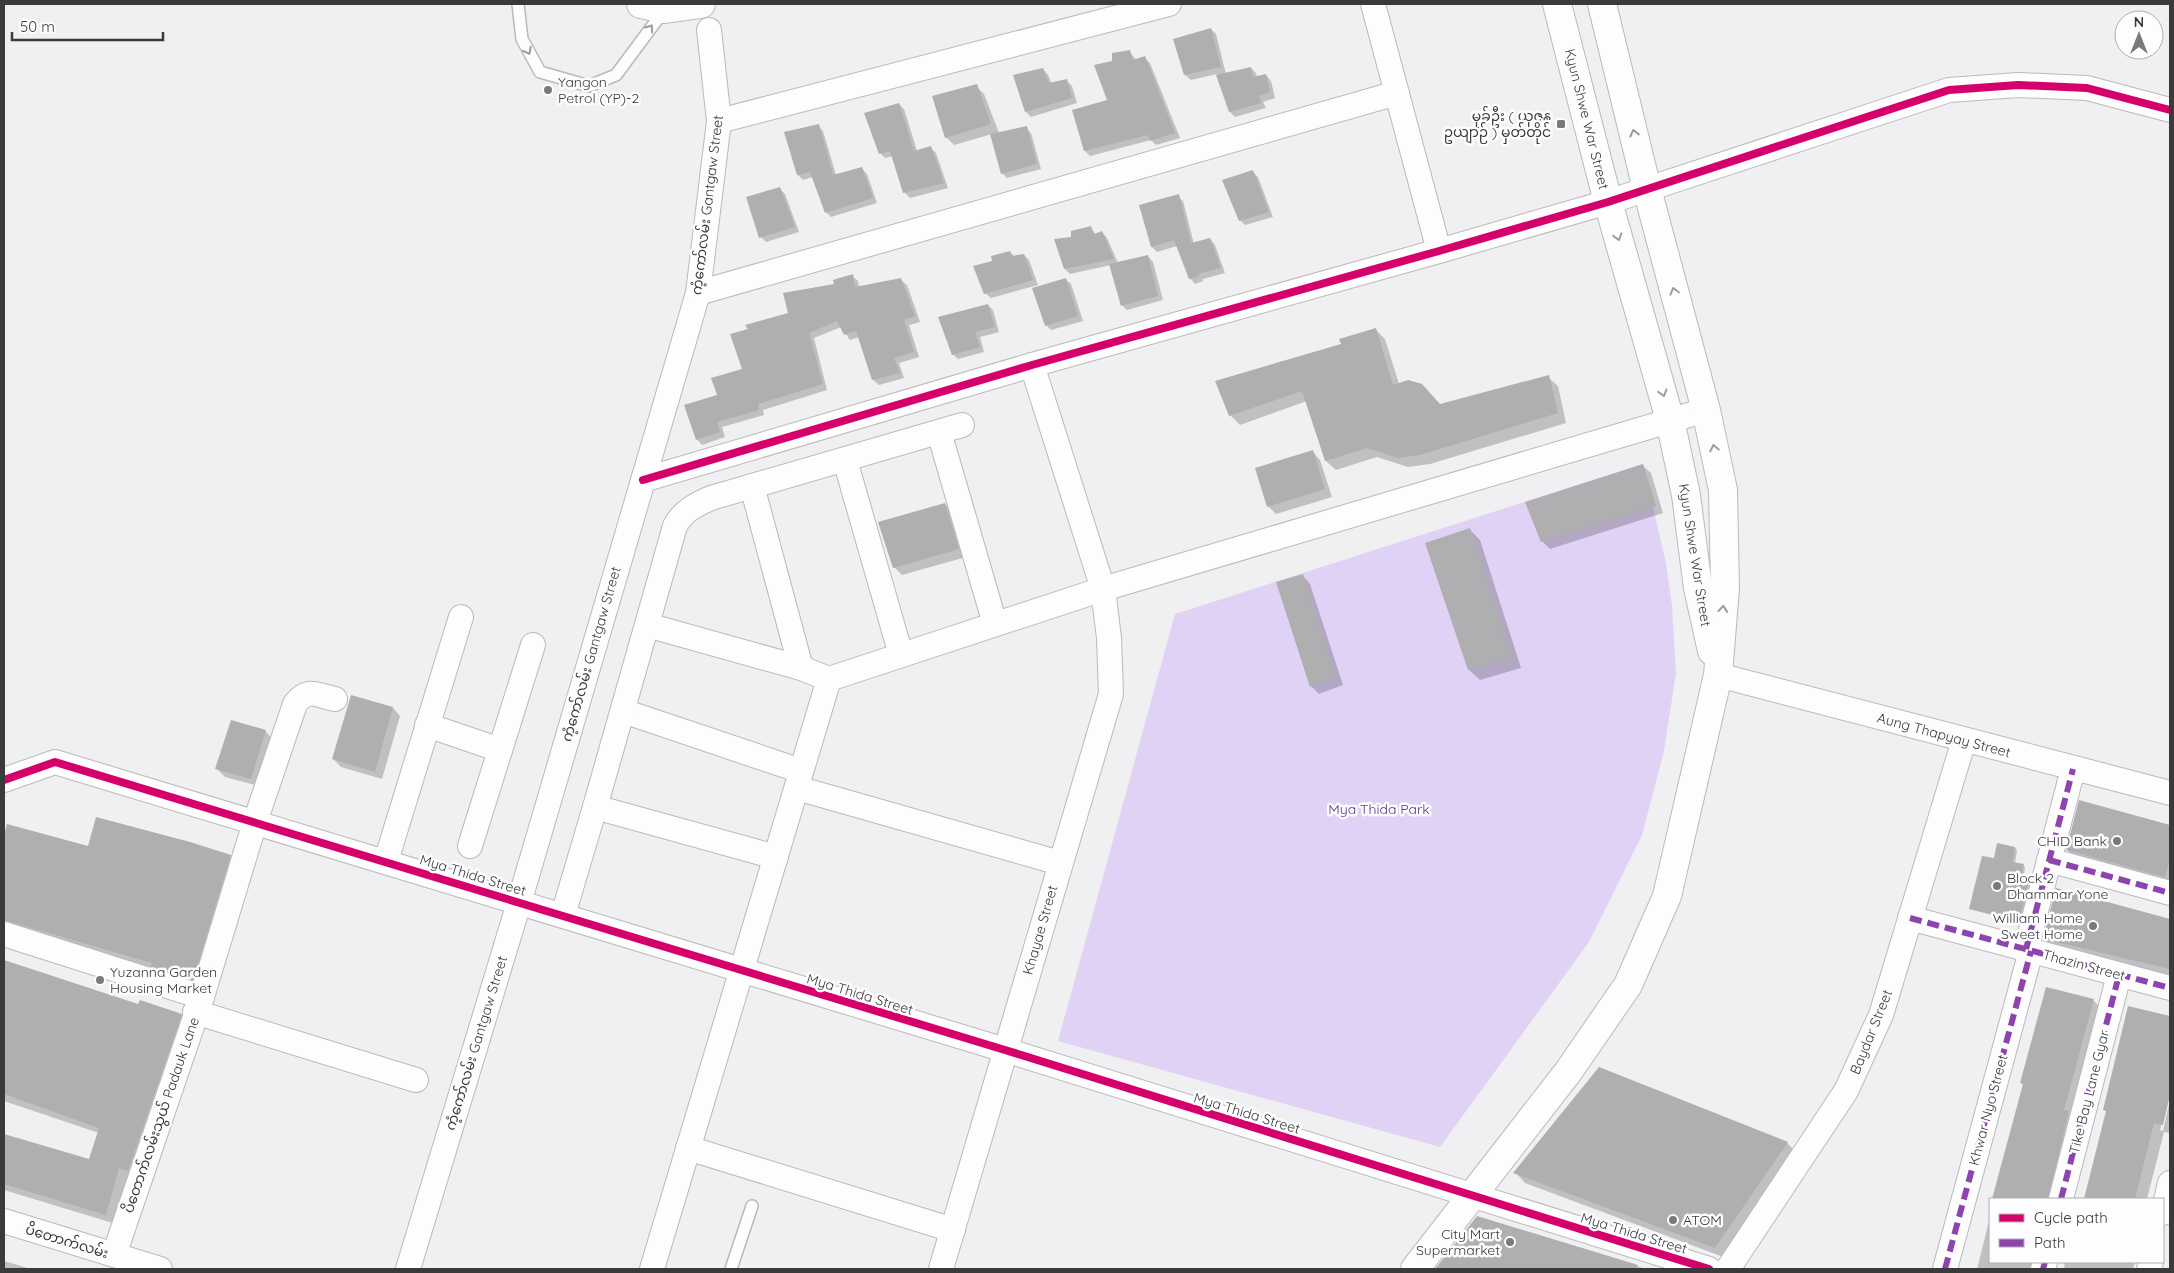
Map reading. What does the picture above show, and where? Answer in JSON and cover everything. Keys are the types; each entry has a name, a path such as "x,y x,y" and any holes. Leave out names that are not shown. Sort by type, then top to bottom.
{"street":[{"path":"653,6 701,4"},
{"path":"719,121 1169,4"},
{"path":"1374,4 1439,251"},
{"name":"Kyun Shwe War Street","path":"1557,4 1608,202 1670,420 1686,495 1698,588 1718,676"},
{"name":"Kyun Shwe War Street","path":"1602,4 1647,189 1706,410 1723,490 1725,588 1718,676"},
{"name":"ကံ့ကော်လမ်း Gantgaw Street","path":"408,1269 519,903 698,293 719,121 709,30"},
{"path":"642,480 1032,365 1608,202 1949,90 2018,85 2087,88 2170,110"},
{"path":"698,293 1397,93"},
{"name":"Khayae Street","path":"941,1269 1111,694 1109,638 1103,588 1032,365"},
{"path":"647,625 801,668 829,679 1103,588 1706,410"},
{"path":"563,915 675,526 679,518 692,506 710,498 962,425"},
{"path":"939,432 995,624"},
{"path":"844,460 900,655"},
{"path":"752,486 801,668"},
{"path":"386,862 461,617"},
{"path":"470,846 533,645"},
{"path":"1415,1269 1568,1072 1628,985 1667,896 1718,676"},
{"name":"Aung Thapyay Street","path":"1718,676 2170,794"},
{"path":"652,1269 829,679"},
{"name":"ပိတောက်လမ်းသွယ် Padauk Lane","path":"114,1256 198,1005 255,822 295,704 302,694 309,693 335,699"},
{"path":"623,711 799,779 1060,863"},
{"path":"427,725 500,750"},
{"name":"Baydar Street","path":"1728,1269 1846,1091 1881,1015 1964,740"},
{"name":"Mya Thida Street","path":"4,780 55,762 1005,1050 1470,1197 1709,1269"},
{"name":"Khwar Nyo Street","path":"1945,1269 2052,861 2073,769"},
{"path":"595,807 776,857"},
{"path":"2052,861 2170,893"},
{"name":"Thazin Street","path":"1910,918 2029,950 2118,980 2170,988"},
{"path":"4,934 198,1005 416,1080"},
{"name":"Tike Bay Lane Gyar","path":"2061,1198 2118,980"},
{"path":"688,1148 953,1230"},
{"path":"2164,1209 2170,1183"},
{"name":"ပိတောက်လမ်း","path":"4,1222 160,1269"}],"lane":[{"path":"518,4 522,39 540,72 589,86 616,75 653,6"},
{"path":"731,1269 752,1206"}],"green space":[{"name":"Mya Thida Park","path":"1643,464 1666,563 1672,606 1676,673 1664,751 1642,835 1589,942 1440,1147 1058,1041 1175,614"}],"building":[{"path":"1211,28 1221,67 1184,75 1173,39"},
{"path":"1130,50 1133,60 1145,56 1175,133 1150,141 1148,135 1084,151 1072,110 1107,100 1094,65 1112,61 1112,53"},
{"path":"1251,67 1253,77 1266,74 1270,92 1259,96 1261,103 1229,112 1216,75"},
{"path":"1043,68 1049,83 1067,79 1072,98 1025,112 1013,75"},
{"path":"977,84 991,124 945,138 932,96"},
{"path":"899,103 914,151 931,146 944,183 903,193 890,151 879,154 864,113"},
{"path":"819,124 833,175 862,167 873,198 825,213 810,172 797,175 784,132"},
{"path":"1027,126 1037,164 1001,174 990,134"},
{"path":"1253,170 1269,212 1239,221 1222,180"},
{"path":"780,187 795,227 759,238 746,197"},
{"path":"1179,194 1191,243 1210,238 1221,268 1198,274 1199,276 1189,279 1174,240 1151,247 1139,205"},
{"path":"1091,226 1094,234 1102,231 1114,259 1064,269 1054,239 1071,237 1071,231"},
{"path":"1010,251 1012,256 1024,254 1033,280 984,294 973,266 992,261 991,256"},
{"path":"1148,255 1158,296 1121,306 1109,264"},
{"path":"853,274 855,287 901,278 915,316 904,320 914,352 894,358 900,373 872,380 856,331 844,335 837,321 809,333 823,384 758,404 759,410 717,422 720,432 696,440 684,405 717,395 711,378 742,369 730,334 748,329 745,325 788,313 783,293 834,284 833,280"},
{"path":"1066,278 1078,316 1045,326 1032,288"},
{"path":"988,304 995,327 975,332 980,347 952,355 938,317"},
{"path":"1376,328 1393,385 1408,380 1422,384 1440,404 1549,375 1558,413 1420,455 1398,458 1367,448 1325,461 1302,391 1229,416 1215,381 1341,344 1339,339"},
{"path":"1313,450 1325,489 1267,507 1255,468"},
{"path":"1643,464 1656,506 1541,542 1525,502"},
{"path":"945,503 959,549 893,568 878,522"},
{"path":"1470,528 1512,657 1468,670 1425,543"},
{"path":"1303,574 1336,677 1310,687 1276,582"},
{"path":"351,695 393,707 375,772 332,759"},
{"path":"231,720 266,730 251,779 215,769"},
{"name":"CHID Bank","path":"2079,800 2170,825 2170,858 2165,877 2066,850"},
{"path":"96,817 231,855 193,980 151,966 152,963 4,920 4,835 7,824 88,846"},
{"name":"Block 2 Dhammar Yone","path":"1997,843 2015,847 2013,862 2024,864 2021,879 2029,881 2019,921 1969,909 1982,856 1994,858"},
{"name":"William Home Sweet Home","path":"2056,888 2170,919 2170,969 2043,939"},
{"path":"4,960 138,1004 140,1000 182,1014 128,1171 119,1168 106,1215 4,1184 4,1134 89,1159 99,1128 4,1094"},
{"path":"2046,987 2094,999 2064,1110 2069,1111 2048,1198 1992,1198 2023,1084 2020,1083"},
{"path":"2128,1006 2170,1016 2170,1095 2163,1125 2154,1123 2135,1198 2084,1198 2106,1111 2103,1110"},
{"path":"1599,1067 1788,1142 1715,1248 1513,1173"},
{"name":"City Mart Supermarket","path":"1477,1216 1638,1265 1637,1269 1435,1269"}],"marked path":[{"path":"2026,949 2073,769"},
{"path":"2049,860 2170,893"},
{"path":"1910,918 2170,988"},
{"path":"1945,1269 2031,951"},
{"path":"2061,1198 2119,975"},
{"path":"2043,1269 2045,1263"}],"cycle path":[{"path":"643,480 1032,365 1608,202 1949,90 2018,85 2087,88 2170,110"},
{"path":"4,780 55,762 1005,1050 1709,1269"}],"place":[{"name":"Yangon Petrol (YP)-2","path":"548,90"},
{"name":"မုခ်ဦး ( ယုဇန ဥယျာဉ် ) မှတ်တိုင်","path":"1561,124"},
{"name":"CHID Bank","path":"2117,841"},
{"name":"Block 2 Dhammar Yone","path":"1997,886"},
{"name":"William Home Sweet Home","path":"2093,926"},
{"name":"Yuzanna Garden Housing Market","path":"100,980"},
{"name":"ATOM","path":"1673,1220"},
{"name":"City Mart Supermarket","path":"1510,1242"}]}
